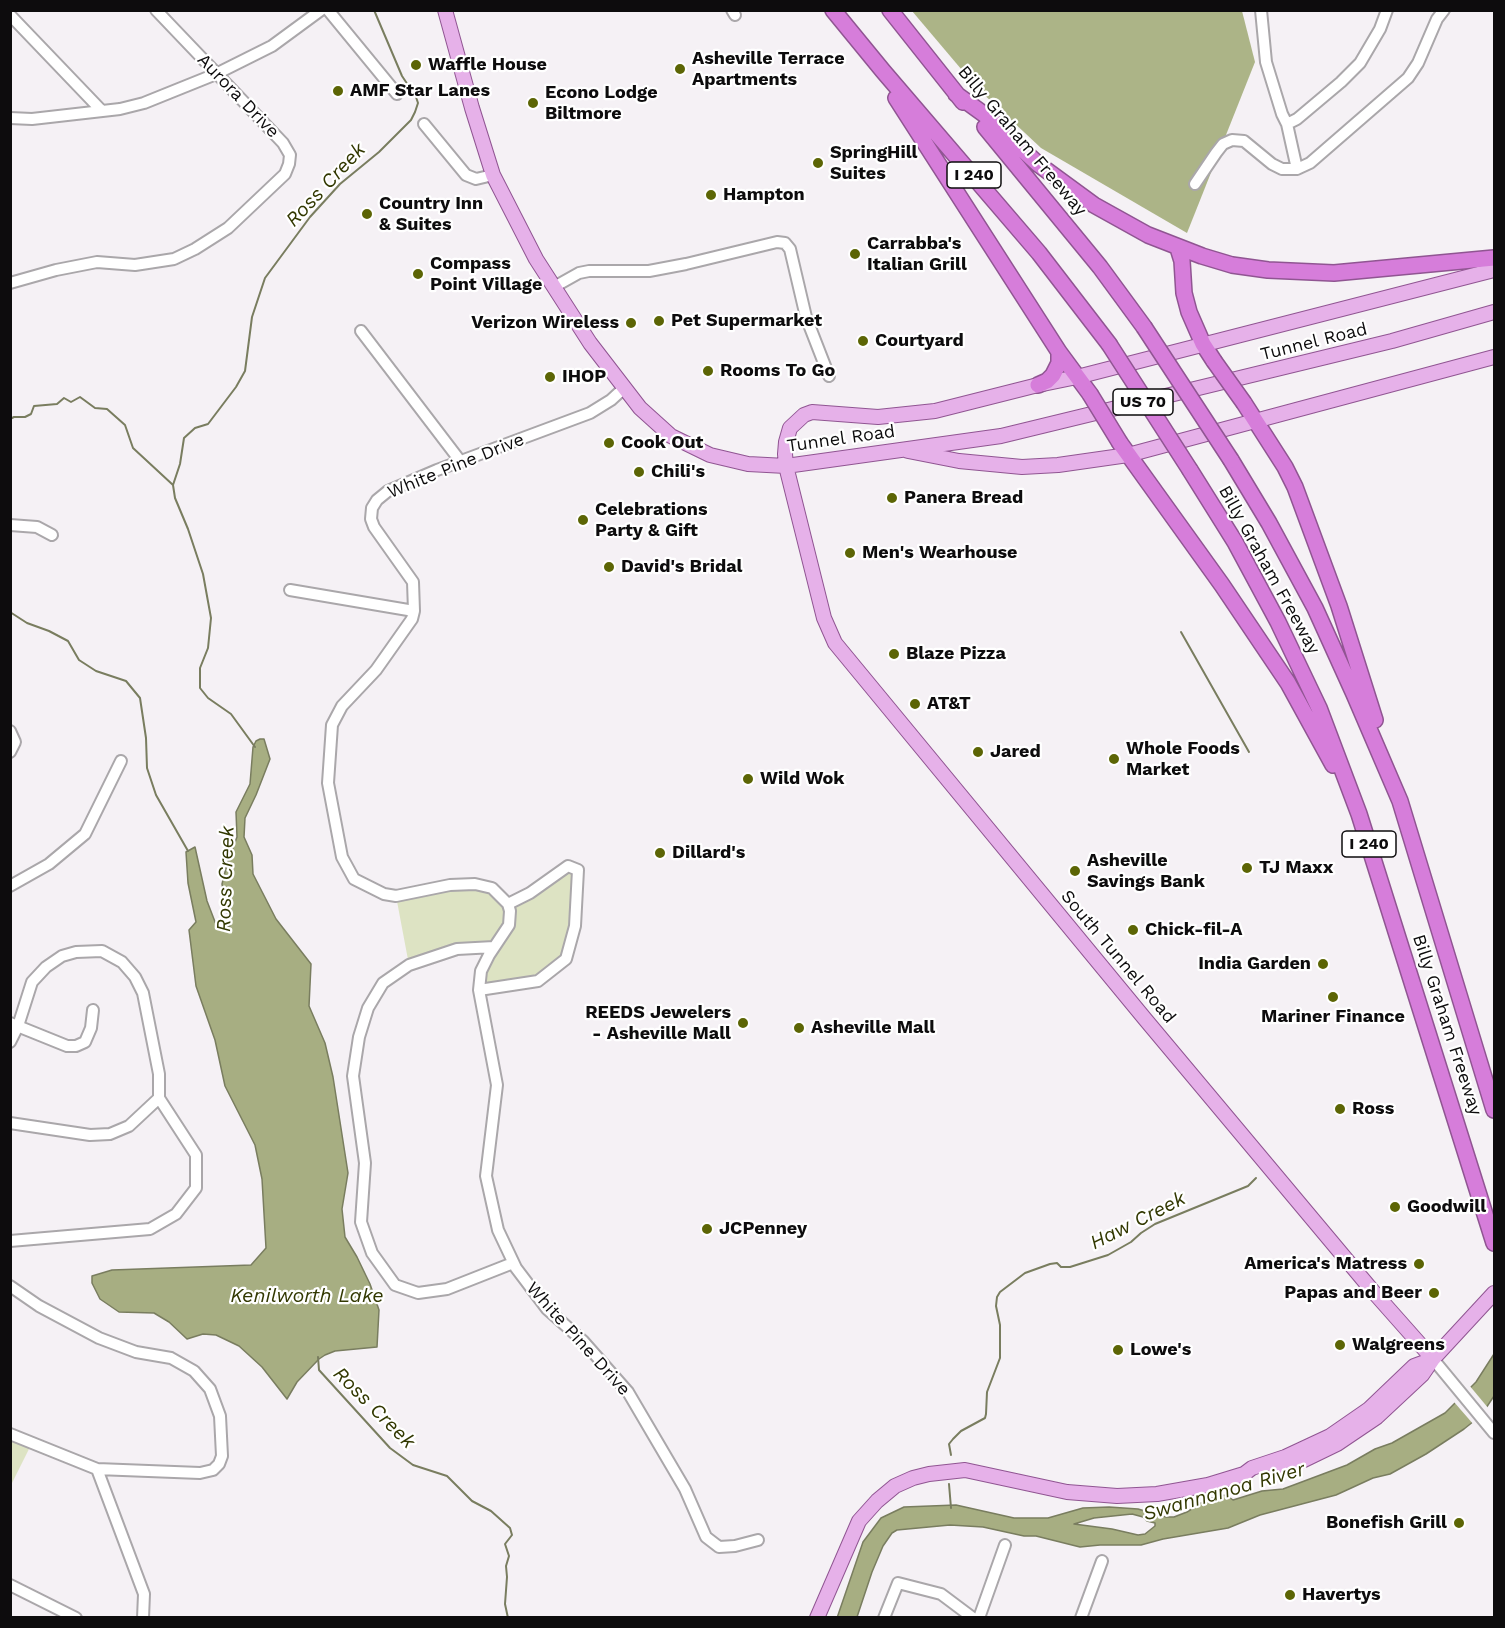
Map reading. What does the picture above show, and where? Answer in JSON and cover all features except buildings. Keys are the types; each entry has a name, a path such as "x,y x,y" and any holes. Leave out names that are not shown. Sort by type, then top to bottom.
{"highway":[{"name":"Billy Graham Freeway","path":"833,10 1032,244 1109,344 1235,542 1278,622 1319,708 1359,814 1494,1243"},
{"name":"Billy Graham Freeway","path":"890,10 956,94 1100,267 1144,327 1231,460 1269,523 1315,608 1400,801 1494,1110"},
{"path":"883,71 886,84 1059,352 1288,683 1359,814"},
{"path":"956,94 985,115 1065,186 1121,221 1178,248 1232,265 1301,273 1368,271 1494,258"},
{"path":"1178,248 1187,303 1203,344 1285,467 1304,510 1339,606 1400,801"},
{"path":"1038,385 1053,375 1059,363 1059,352"}],"main road":[{"name":"Tunnel Road","path":"445,10 493,175 520,231 590,343 623,388 640,408 671,436 699,451 748,464 786,466 1001,436 1392,341 1494,312"},
{"name":"South Tunnel Road","path":"1433,1359 1371,1289 835,642 824,618 786,466 786,442 790,428 804,415 812,412 878,417 935,411 1494,270"},
{"path":"900,449 959,461 1023,467 1058,465 1257,422 1319,403 1494,357"},
{"path":"817,1617 859,1521 868,1509 895,1486 929,1474 965,1470 1066,1492 1117,1496 1176,1491 1208,1485 1244,1474 1252,1468 1292,1454 1330,1436 1369,1409 1414,1366 1433,1359 1494,1293"}],"street":[{"name":"Aurora Drive","path":"10,283 56,270 97,262 135,265 174,259 228,228 285,174 290,155 283,143 156,10"},
{"path":"10,118 120,109 144,103 216,75 272,46 321,10"},
{"path":"328,10 398,94"},
{"path":"1261,10 1266,62 1287,124 1297,169"},
{"path":"1287,124 1297,119 1360,63 1380,29 1388,10"},
{"path":"1194,184 1223,144 1232,140 1244,141 1278,167 1290,170 1297,169 1317,158 1408,78 1418,63 1437,19 1444,10"},
{"path":"10,15 101,110"},
{"path":"424,124 466,175 476,179 493,175"},
{"path":"554,287 579,273 589,271 649,271 777,242 785,243 790,249 806,317 829,376"},
{"path":"361,331 461,462"},
{"name":"White Pine Drive","path":"414,611 413,582 374,527 371,519 372,508 377,500 388,491 590,412 611,400 623,388"},
{"path":"10,525 38,527 52,535"},
{"path":"290,590 414,611 412,619 376,670 342,706 332,725 328,783 342,857 354,879 384,894 396,896 450,885 475,884 492,888 508,904 530,893 568,866 579,870 575,926 566,960 538,981 480,990"},
{"path":"10,731 15,742 10,752"},
{"path":"10,886 49,864 86,834 120,761"},
{"name":"White Pine Drive","path":"508,904 509,925 481,971 480,990 496,1085 486,1176 498,1230 513,1263 547,1309 583,1341 628,1392 685,1490 706,1537 719,1547 735,1546 758,1540"},
{"path":"494,947 458,949 409,965 383,983 368,1008 359,1037 352,1076 365,1163 361,1222 372,1253 395,1285 418,1293 447,1289 513,1263"},
{"path":"10,1042 14,1024 32,982 46,967 62,956 90,950 102,951 122,962 135,977 143,993 159,1074 159,1098 196,1155 196,1188 176,1214 150,1229 10,1240"},
{"path":"14,1024 67,1046 76,1046 85,1042 91,1028 93,1010"},
{"path":"10,1123 90,1135 110,1134 129,1126 159,1098"},
{"path":"10,1286 39,1306 99,1338 136,1353 171,1358 194,1371 210,1389 220,1416 222,1456 219,1464 213,1470 200,1473 97,1469 10,1434"},
{"name":"South Tunnel Road","path":"1433,1359 1494,1432"},
{"path":"97,1469 144,1594 143,1617"},
{"path":"979,1617 1005,1545"},
{"path":"1081,1617 1102,1561"},
{"path":"884,1617 898,1583 941,1594 973,1617"},
{"path":"10,1585 76,1617"}],"shaded area":[{"path":"912,11 1242,11 1255,62 1187,233 1041,148 978,89"},
{"path":"568,866 578,870 566,959 538,981 479,990 487,946 409,965 396,896 475,884 508,904"},
{"path":"11,1434 32,1443 11,1485"}],"water":[{"name":"Kenilworth Lake","path":"260,739 264,739 270,759 245,818 244,837 252,855 253,874 276,919 311,964 309,1006 325,1043 333,1077 348,1173 342,1209 345,1237 370,1284 379,1310 377,1347 335,1351 325,1355 297,1382 287,1399 262,1367 239,1346 216,1335 203,1334 187,1339 169,1322 154,1313 119,1312 100,1299 92,1283 92,1276 112,1270 251,1265 266,1248 262,1179 255,1145 225,1086 215,1040 196,986 189,930 196,922 188,883 186,852 195,847 207,901 217,927 230,926 222,884 237,837 236,812 250,784 253,747"},
{"path":"1494,1354 1494,1396 1486,1408 1464,1429 1426,1454 1390,1474 1373,1478 1336,1495 1260,1515 1228,1528 1141,1545 1080,1547 1036,1536 1024,1536 983,1527 950,1525 897,1530 883,1546 857,1617 837,1618 863,1542 881,1518 904,1507 956,1505 1014,1518 1048,1518 1083,1508 1109,1507 1138,1509 1174,1517 1217,1496 1226,1495 1233,1500 1262,1491 1283,1489 1347,1465 1445,1413 1476,1382","holes":["1132,1514 1155,1523 1155,1526 1145,1534 1138,1535 1074,1524 1094,1518"]}],"pier":[{"path":"1469,1385 1489,1409 1474,1425 1454,1402"}],"waterway":[{"name":"Ross Creek","path":"255,747 231,714 208,698 200,688 200,668 208,648 211,618 203,574 175,498 173,485 180,464 184,438 195,428 208,424 245,371 252,317 265,278 310,217 340,184 379,152 411,120 415,112 418,103 416,97 402,76 374,10"},
{"path":"10,419 31,414 34,406 57,404 64,398 71,402 80,397 95,408 107,409 125,425 133,448 173,485"},
{"path":"10,612 27,623 68,641 79,660 96,671 126,681 140,698 146,738 147,768 156,795 188,851"},
{"name":"Haw Creek","path":"1181,632 1249,752"},
{"name":"Haw Creek","path":"951,1455 949,1444 953,1439 961,1431 985,1418 987,1392 1000,1358 1000,1325 996,1306 1000,1292 1025,1273 1050,1264 1057,1263 1061,1267 1070,1267 1108,1255 1131,1242 1155,1224 1248,1186 1256,1178"},
{"name":"Ross Creek","path":"318,1357 319,1370 390,1448 413,1465 447,1476 472,1501 491,1511 510,1528 512,1535 505,1544 509,1556 506,1566 505,1604 508,1618"},
{"name":"Haw Creek","path":"949,1484 951,1508"}],"place":[{"name":"Waffle House","path":"416,65"},
{"name":"Asheville Terrace Apartments","path":"680,69"},
{"name":"AMF Star Lanes","path":"338,91"},
{"name":"Econo Lodge Biltmore","path":"533,103"},
{"name":"SpringHill Suites","path":"818,163"},
{"name":"Hampton","path":"711,195"},
{"name":"Country Inn & Suites","path":"367,214"},
{"name":"Carrabba's Italian Grill","path":"855,254"},
{"name":"Compass Point Village","path":"418,274"},
{"name":"Pet Supermarket","path":"659,321"},
{"name":"Verizon Wireless","path":"631,323"},
{"name":"Courtyard","path":"863,341"},
{"name":"Rooms To Go","path":"708,371"},
{"name":"IHOP","path":"550,377"},
{"name":"Cook Out","path":"609,443"},
{"name":"Chili's","path":"639,472"},
{"name":"Panera Bread","path":"892,498"},
{"name":"Celebrations Party & Gift","path":"583,520"},
{"name":"Men's Wearhouse","path":"850,553"},
{"name":"David's Bridal","path":"609,567"},
{"name":"Blaze Pizza","path":"894,654"},
{"name":"AT&T","path":"915,704"},
{"name":"Jared","path":"978,752"},
{"name":"Whole Foods Market","path":"1114,759"},
{"name":"Wild Wok","path":"748,779"},
{"name":"Dillard's","path":"660,853"},
{"name":"TJ Maxx","path":"1247,868"},
{"name":"Asheville Savings Bank","path":"1075,871"},
{"name":"Chick-fil-A","path":"1133,930"},
{"name":"India Garden","path":"1323,964"},
{"name":"Mariner Finance","path":"1333,997"},
{"name":"REEDS Jewelers - Asheville Mall","path":"743,1023"},
{"name":"Asheville Mall","path":"799,1028"},
{"name":"Ross","path":"1340,1109"},
{"name":"Goodwill","path":"1395,1207"},
{"name":"JCPenney","path":"707,1229"},
{"name":"America's Matress","path":"1419,1264"},
{"name":"Papas and Beer","path":"1434,1293"},
{"name":"Walgreens","path":"1340,1345"},
{"name":"Lowe's","path":"1118,1350"},
{"name":"Bonefish Grill","path":"1459,1523"},
{"name":"Havertys","path":"1290,1595"}],"water label":[{"name":"Swannanoa River","path":"1224,1492"}]}
